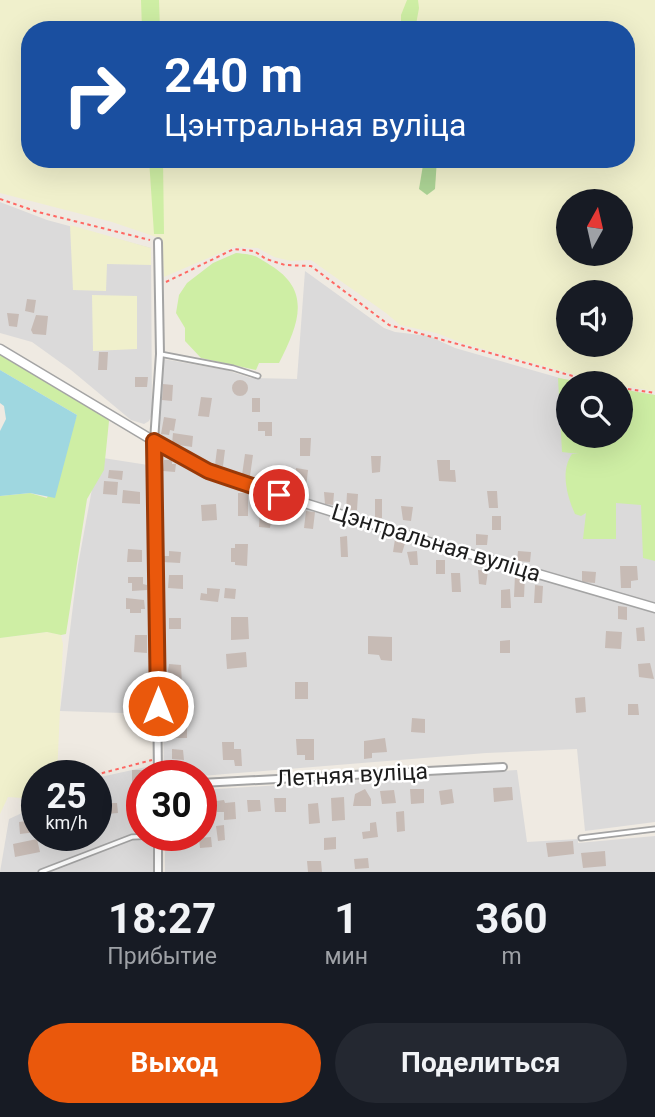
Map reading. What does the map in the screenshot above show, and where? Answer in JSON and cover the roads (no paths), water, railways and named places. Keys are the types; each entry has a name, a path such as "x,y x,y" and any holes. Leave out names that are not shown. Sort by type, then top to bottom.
{"street":[{"path":"158,242 160,354 154,441 158,760"},
{"name":"Цэнтральная вуліца","path":"0,349 154,441 228,479 432,543 655,608"},
{"name":"Летняя вуліца","path":"217,782 503,767"},
{"path":"159,851 159,872"}],"lane":[{"path":"160,354 233,368 258,376"},
{"path":"581,838 655,829"},
{"path":"41,872 126,839"}],"water":[{"path":"0,370 77,415 55,498 30,493 0,496 0,431 6,419 4,406 0,403"}]}
